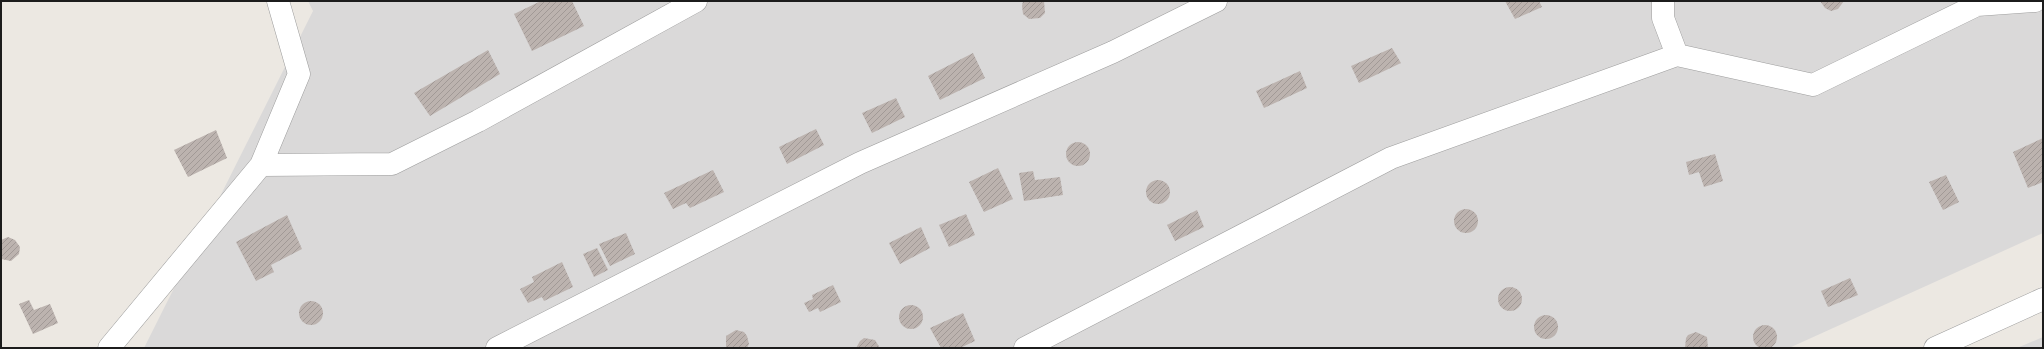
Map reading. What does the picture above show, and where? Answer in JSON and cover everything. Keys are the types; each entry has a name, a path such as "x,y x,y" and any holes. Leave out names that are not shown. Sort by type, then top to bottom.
{"street":[{"path":"109,348 261,165 299,74 278,1"},
{"path":"261,165 392,164 478,121 696,1"},
{"path":"497,348 860,163 1113,52 1216,1"},
{"path":"1663,1 1663,18 1677,55"},
{"path":"1025,348 1391,158 1677,55 1813,86 1976,3 2036,1"},
{"path":"1935,348 2043,299"}],"shaded area":[{"path":"308,1 2043,1 2043,233 1789,348 144,348 313,11"},
{"path":"2043,337 2043,348 2017,348"}],"building":[{"path":"541,1 572,1 584,26 532,51 514,14"},
{"path":"1023,1 1044,1 1045,13 1040,18 1029,19 1023,14"},
{"path":"1505,1 1539,1 1542,7 1515,19"},
{"path":"1820,1 1844,1 1838,9 1831,11 1825,8"},
{"path":"1392,48 1401,63 1359,83 1351,66"},
{"path":"488,50 500,74 430,116 414,93"},
{"path":"973,53 985,78 940,100 928,76"},
{"path":"1300,71 1307,88 1264,108 1256,91"},
{"path":"896,98 905,117 872,133 862,113"},
{"path":"816,129 824,145 787,164 779,147"},
{"path":"216,130 227,158 188,177 174,150"},
{"path":"2043,138 2043,182 2028,188 2013,152"},
{"path":"1078,142 1087,145 1090,154 1087,163 1078,166 1069,163 1066,154 1069,145"},
{"path":"1715,154 1723,181 1704,187 1699,172 1689,175 1686,162"},
{"path":"998,168 1013,199 984,212 969,182"},
{"path":"713,170 724,192 690,208 686,203 673,209 664,193"},
{"path":"1033,171 1035,180 1060,177 1063,195 1024,201 1019,173"},
{"path":"1946,175 1959,202 1943,210 1929,182"},
{"path":"1158,180 1167,183 1170,192 1167,201 1158,204 1149,201 1146,192 1149,183"},
{"path":"1466,209 1471,210 1477,216 1477,226 1471,232 1466,233 1461,232 1455,226 1454,221 1455,216 1461,210"},
{"path":"1197,210 1204,227 1175,241 1167,225"},
{"path":"966,214 975,235 949,247 939,225"},
{"path":"287,215 302,249 271,265 274,272 256,281 236,242"},
{"path":"921,227 930,248 900,264 889,243"},
{"path":"626,233 635,254 610,266 599,244"},
{"path":"8,237 15,240 20,247 19,254 11,261 1,259 1,240"},
{"path":"597,248 608,270 594,277 583,254"},
{"path":"562,262 573,287 544,301 542,297 528,303 520,289 534,282 532,277"},
{"path":"1850,278 1858,295 1828,307 1821,291"},
{"path":"833,285 841,302 820,312 818,308 809,312 804,303 813,299 812,295"},
{"path":"1510,287 1515,288 1521,294 1521,304 1515,310 1510,311 1505,310 1499,304 1498,299 1499,294 1505,288"},
{"path":"29,300 34,310 50,304 58,323 33,334 19,304"},
{"path":"311,301 320,304 323,313 320,322 311,325 302,322 299,313 302,304"},
{"path":"911,305 920,308 923,317 920,326 911,329 902,326 899,317 902,308"},
{"path":"963,313 975,341 960,348 941,348 930,328"},
{"path":"1546,315 1551,316 1557,322 1557,332 1551,338 1546,339 1541,338 1535,332 1534,327 1535,322 1541,316"},
{"path":"1765,325 1770,326 1776,332 1776,342 1770,348 1765,349 1760,348 1754,342 1753,337 1754,332 1760,326"},
{"path":"736,330 744,332 747,336 749,344 747,348 726,348 726,336"},
{"path":"1696,332 1707,337 1708,348 1685,348 1686,338 1688,335"},
{"path":"864,338 875,340 880,348 856,348 860,341"}]}
